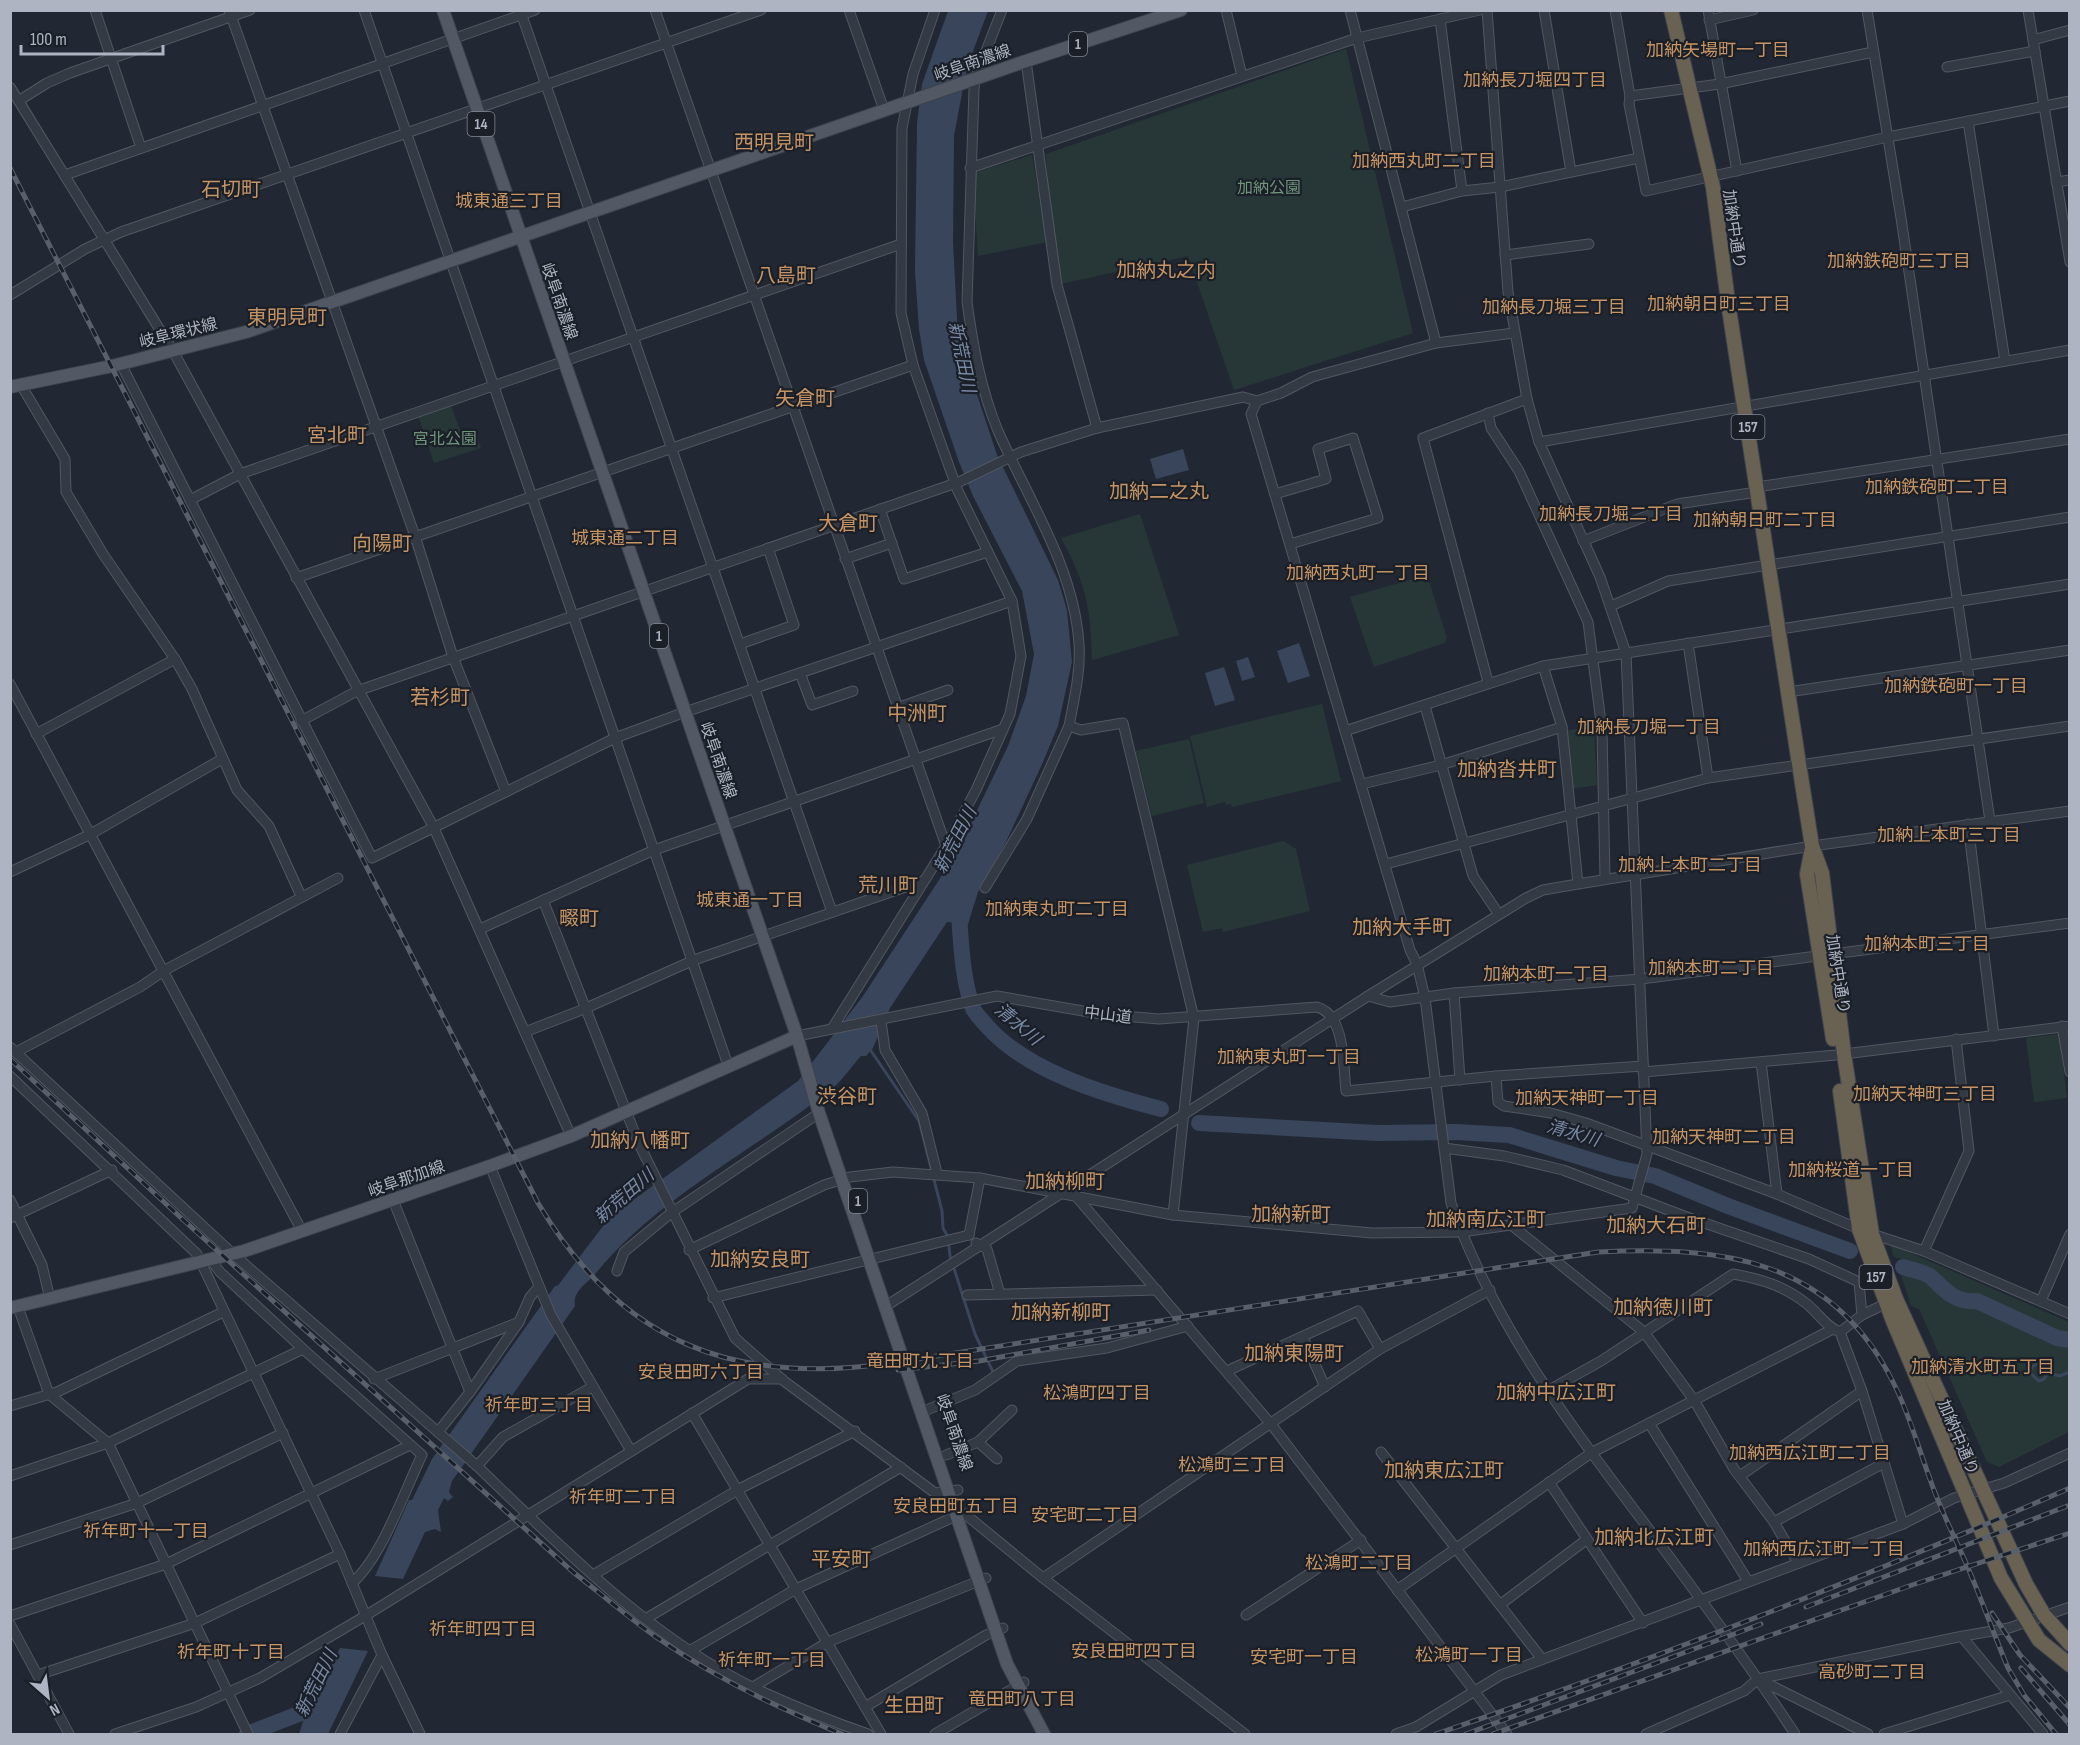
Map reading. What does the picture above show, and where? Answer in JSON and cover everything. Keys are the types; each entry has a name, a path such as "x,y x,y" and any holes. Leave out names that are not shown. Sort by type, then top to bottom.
{"highway":[{"name":"加納中通り","path":"1671,10 1711,177 1812,846 1807,874 1826,956 1866,1231 1887,1303 1997,1571 2026,1622 2048,1648 2070,1665"},
{"name":"加納中通り","path":"1866,1231 2026,1584 2044,1615 2070,1644"}],"main road":[{"name":"14","path":"443,10 520,237"},
{"name":"岐阜南濃線","path":"1044,1734 1000,1630 890,1304 820,1106 806,1059 520,237 1026,61 1181,10"},
{"name":"岐阜環状線","path":"16,386 121,364 246,332 520,237"},
{"name":"岐阜那加線","path":"14,1307 206,1262 393,1200 571,1136 797,1036"},
{"name":"岐阜南濃線","path":"926,1410 945,1455 954,1491"},
{"name":"岐阜南濃線","path":"1021,1684 1052,1734"}],"street":[{"path":"95,10 141,148"},
{"path":"20,100 47,83 230,14 250,10"},
{"path":"364,10 728,1065"},
{"path":"65,175 453,40 521,13 535,10"},
{"path":"655,10 946,846"},
{"path":"10,296 105,238 761,10"},
{"path":"849,10 884,110"},
{"path":"833,1027 946,846 976,790 1010,714 1021,656 1012,602 957,483 913,365 901,313 902,128 913,74 935,10"},
{"path":"985,888 1027,819 1069,726 1079,644 1070,588 1009,457 985,394 970,327 967,302 970,168 975,79 1002,10"},
{"path":"1226,10 1242,76"},
{"path":"1350,10 1436,343"},
{"path":"970,168 1357,38 1480,10"},
{"path":"690,1250 813,1190 846,1178 893,1172 980,1178 1074,1194 1173,1215 1372,1233 1461,1232 1632,1208 1645,1165 1647,1147 1634,798 1626,653 1611,606 1539,442 1527,399 1514,333 1505,255 1487,10"},
{"path":"1544,10 1571,172"},
{"path":"1615,10 1630,96 1629,104 1646,190 1888,137 2070,101"},
{"path":"1737,171 1708,15 1753,10"},
{"path":"1867,10 1937,459 1990,821"},
{"path":"2028,10 2070,262"},
{"path":"521,13 832,912"},
{"path":"230,14 416,537 453,657 506,792"},
{"path":"1440,19 1462,191"},
{"path":"2033,40 2070,30"},
{"path":"1947,67 2035,51"},
{"path":"1630,96 1720,84 1873,52"},
{"path":"1026,61 1057,285 1097,428"},
{"path":"10,87 173,351 357,691 433,826 571,1136"},
{"path":"1968,121 2005,362"},
{"path":"1402,207 1462,191 1500,188 1639,158"},
{"path":"2056,182 2070,180"},
{"path":"190,500 240,474 901,244"},
{"path":"1505,255 1588,244"},
{"path":"301,721 357,691 957,483 1009,457 1097,428 1243,397 1257,401 1281,393 1312,377 1436,343 1514,333"},
{"path":"1539,442 2070,350"},
{"path":"121,364 372,858 615,738 685,712 1012,602"},
{"path":"296,578 913,365"},
{"path":"16,386 65,459 66,492 88,531 175,659 192,689 237,790 269,826 301,896"},
{"path":"1488,682 1424,438 1527,399"},
{"path":"1257,401 1251,414 1410,950 1417,964 1425,998 1451,1203 1461,1232 1490,1290 1549,1390 1591,1453 1702,1600 1795,1734"},
{"path":"1488,413 1491,428 1519,471 1588,622 1602,730 1605,879"},
{"path":"1275,494 1326,479 1318,449 1353,438 1378,518 1290,544"},
{"path":"1583,540 1677,504 1937,459 2070,439"},
{"path":"880,509 904,579 988,552"},
{"path":"1611,606 1668,581 2070,517"},
{"path":"845,559 892,543"},
{"path":"740,645 794,625 768,548"},
{"path":"1345,731 1425,706 1488,682 1543,666 2070,584"},
{"path":"1688,643 1708,778"},
{"path":"1788,692 2070,650"},
{"path":"36,734 175,659"},
{"path":"1543,666 1562,727 1578,884"},
{"path":"800,673 812,705 853,691"},
{"path":"10,684 89,835 165,970 222,1084 302,1231"},
{"path":"897,708 948,690"},
{"path":"10,710 21,704"},
{"path":"1425,706 1473,876 1498,914"},
{"path":"1069,726 1081,730 1123,723 1194,1018 1173,1215"},
{"path":"1386,864 1708,778 2070,726"},
{"path":"1362,784 1441,765 1562,727"},
{"path":"480,929 654,850 1003,729"},
{"path":"10,872 89,835 222,759"},
{"path":"890,1304 1417,964 1498,914 1543,890 1812,846 2070,811"},
{"path":"1968,824 1994,1036"},
{"path":"338,878 165,970 140,987 13,1049 233,1254 374,1379 440,1433 593,1575 691,1650 753,1687 868,1734"},
{"path":"525,1032 585,1009 693,960 923,881"},
{"path":"543,900 625,1112 670,1211 735,1338 782,1379 935,1492 954,1491"},
{"path":"1368,996 1390,1002 1454,993 1641,979 2070,923"},
{"path":"1454,993 1460,1080"},
{"name":"中山道","path":"797,1036 997,996 1014,997 1100,1014 1159,1019 1317,1007 1333,1018"},
{"path":"1333,1018 1338,1029 1346,1091 1496,1076 1761,1062 2066,1026 2070,1072"},
{"path":"881,1021 885,1050 922,1113 933,1173"},
{"path":"1924,1251 1969,1151 1956,1039"},
{"path":"1761,1062 1777,1194"},
{"path":"10,1076 112,1170 206,1262 220,1272 422,1455 375,1553 363,1574 352,1583"},
{"path":"1496,1076 1498,1102 1504,1106 1551,1113 1577,1121 1777,1194 1866,1231 1924,1251 2070,1314"},
{"path":"617,1271 624,1252 670,1211 820,1106"},
{"path":"1443,1144 1563,1170 1755,1239 1856,1279 1859,1282 1862,1315"},
{"path":"490,1166 540,1290 566,1344 631,1451"},
{"path":"14,1217 112,1170"},
{"path":"969,1235 980,1178"},
{"path":"1074,1194 1271,1424 1507,1734"},
{"path":"10,1200 14,1217 42,1265 50,1299"},
{"path":"393,1200 470,1392"},
{"path":"1510,1224 1644,1332 1694,1400 1740,1476 1774,1522 1798,1563"},
{"path":"2041,1300 2070,1234"},
{"path":"713,1298 969,1235"},
{"path":"969,1235 987,1249 1000,1294"},
{"path":"2059,1260 2070,1263"},
{"path":"206,1262 223,1312 312,1492 365,1616 420,1734"},
{"path":"1549,1390 1601,1361 1733,1274 1780,1286 1808,1305 1836,1330 1862,1391 1903,1524"},
{"path":"440,1433 519,1322 530,1297 540,1290"},
{"path":"967,1295 1157,1290"},
{"path":"1043,1578 1380,1349 1490,1290"},
{"path":"1397,1590 1591,1453 1887,1303"},
{"path":"14,1307 49,1394 108,1443 246,1732"},
{"path":"1227,1371 1358,1311 1380,1349"},
{"path":"10,1406 49,1394 223,1312"},
{"path":"374,1379 519,1322"},
{"path":"926,1410 975,1390 1004,1367 1017,1361 1107,1348 1188,1326"},
{"path":"1303,1337 1325,1387"},
{"path":"10,1476 108,1443 303,1349"},
{"path":"115,1734 228,1695 365,1616 748,1379 782,1379"},
{"path":"477,1466 503,1437 592,1387"},
{"path":"1740,1476 1862,1391"},
{"path":"945,1455 978,1442 1012,1410"},
{"path":"692,1413 881,1734"},
{"path":"1649,1423 1748,1581"},
{"path":"593,1575 737,1490 855,1431"},
{"path":"10,1545 137,1503 283,1433"},
{"path":"978,1442 998,1459"},
{"path":"10,1616 166,1564 410,1445"},
{"path":"1381,1452 1458,1548 1542,1659"},
{"path":"1396,1734 1416,1726 1474,1689 1501,1675 1903,1524 1965,1495 2070,1453"},
{"path":"1774,1522 1884,1463"},
{"path":"647,1618 902,1467"},
{"path":"1549,1482 1643,1623"},
{"path":"691,1650 796,1589 961,1514 1245,1734"},
{"path":"1246,1615 1361,1540"},
{"path":"1501,1604 1586,1540"},
{"path":"38,1675 195,1623 340,1554"},
{"path":"753,1687 828,1642 983,1580"},
{"path":"1646,1734 1661,1732 1744,1691 1758,1679 2009,1628 2070,1607"},
{"path":"10,1624 69,1734"},
{"path":"865,1707 1000,1630"},
{"path":"1963,1638 2043,1734"},
{"path":"340,1734 382,1654"},
{"path":"1758,1679 1868,1734"},
{"path":"935,1734 1021,1684"},
{"path":"1772,1700 1787,1692"},
{"path":"1884,1734 2010,1695"}],"green space":[{"name":"加納公園","path":"1346,49 1413,333 1234,390 1188,256 1061,284 1050,218 1046,154"},
{"path":"1032,155 1047,242 978,256 973,173"},
{"name":"宮北公園","path":"450,404 464,440 477,436 481,448 434,463 418,415"},
{"path":"1140,514 1179,635 1092,660 1086,597 1061,538"},
{"path":"1427,575 1447,638 1444,643 1374,667 1350,597"},
{"path":"1322,704 1341,781 1232,807 1231,804 1226,805 1225,802 1207,807 1190,736"},
{"path":"1594,726 1597,785 1571,789 1565,731"},
{"path":"1189,739 1204,803 1152,816 1136,751"},
{"path":"1283,841 1296,849 1310,911 1223,932 1222,928 1203,932 1187,865"},
{"path":"2059,1034 2067,1098 2034,1102 2026,1038"},
{"path":"1890,1244 2069,1322 2069,1432 1999,1467 1987,1462 1919,1309 1911,1306 1901,1275 1905,1260 1894,1257"}],"water":[{"path":"948,11 988,11 967,67 954,136 953,242 958,337 997,455 1058,580 1067,610 1072,662 1058,726 1006,842 978,892 968,924 947,922 890,1008 873,1048 866,1056 861,1056 834,1087 678,1197 621,1245 578,1292 575,1306 452,1481 449,1492 453,1497 448,1501 444,1498 438,1510 441,1532 435,1529 425,1532 403,1579 375,1576 409,1500 412,1500 432,1459 555,1286 578,1281 592,1267 597,1241 606,1228 604,1221 798,1081 863,996 939,880 969,827 1008,746 1026,696 1034,654 1022,591 973,496 959,462 924,360 919,329 915,272 917,123 922,84"},
{"path":"1183,449 1189,470 1156,479 1150,459"},
{"path":"1299,643 1310,676 1288,683 1277,651"},
{"path":"1248,657 1255,677 1242,681 1236,661"},
{"path":"1224,667 1235,700 1215,706 1205,673"},
{"path":"340,1648 368,1651 328,1734 299,1734 308,1706 314,1702"}],"waterway":[{"name":"清水川","path":"958,902 968,993 974,1011 986,1025 1003,1041 1044,1068 1091,1088 1161,1109"},
{"path":"869,1048 919,1121 942,1211 943,1228 948,1237 950,1256 975,1334 994,1374"},
{"name":"清水川","path":"1199,1123 1377,1133 1455,1132 1509,1135 1616,1168 1655,1176 1850,1251"},
{"name":"新荒田川","path":"557,1300 610,1230"},
{"name":"清水川","path":"1903,1267 1928,1275 1957,1298 1977,1301 2057,1338 2070,1340"},
{"path":"2048,1372 2045,1366 2038,1363 2032,1367 2030,1373 2039,1381 2044,1379 2048,1372 2059,1376 2070,1372"},
{"path":"247,1734 327,1703"}],"railway":[{"path":"10,168 538,1203 571,1251 606,1290 645,1321 686,1344 732,1359 781,1367 835,1368 892,1363 1598,1252 1688,1252 1729,1258 1769,1268 1805,1285 1838,1309 1868,1341 1893,1382 1904,1406 1934,1491 2008,1668 2024,1695 2056,1734"},
{"path":"10,1059 179,1216 573,1572 678,1652 770,1702 842,1734"},
{"path":"898,1370 979,1361 1149,1330"},
{"path":"1436,1734 1596,1678 1755,1618 1913,1555 2070,1488"},
{"path":"1806,1607 2070,1505"},
{"path":"1493,1734 1912,1585 2070,1533"},
{"path":"1992,1613 2020,1655 2070,1708"},
{"path":"1466,1734 1761,1624"},
{"path":"2021,1668 2070,1725"}],"district":[{"name":"加納矢場町一丁目","path":"1718,50"},
{"name":"加納長刀堀四丁目","path":"1535,80"},
{"name":"西明見町","path":"774,142"},
{"name":"加納西丸町二丁目","path":"1424,161"},
{"name":"石切町","path":"231,189"},
{"name":"城東通三丁目","path":"509,201"},
{"name":"加納鉄砲町三丁目","path":"1899,261"},
{"name":"加納丸之内","path":"1166,270"},
{"name":"八島町","path":"786,275"},
{"name":"加納朝日町三丁目","path":"1719,304"},
{"name":"加納長刀堀三丁目","path":"1554,307"},
{"name":"東明見町","path":"287,317"},
{"name":"矢倉町","path":"805,398"},
{"name":"宮北町","path":"337,435"},
{"name":"加納鉄砲町二丁目","path":"1937,487"},
{"name":"加納二之丸","path":"1159,491"},
{"name":"加納長刀堀二丁目","path":"1611,514"},
{"name":"加納朝日町二丁目","path":"1765,520"},
{"name":"大倉町","path":"848,523"},
{"name":"城東通二丁目","path":"625,538"},
{"name":"向陽町","path":"382,543"},
{"name":"加納西丸町一丁目","path":"1358,573"},
{"name":"加納鉄砲町一丁目","path":"1956,686"},
{"name":"若杉町","path":"440,697"},
{"name":"中洲町","path":"917,713"},
{"name":"加納長刀堀一丁目","path":"1649,727"},
{"name":"加納沓井町","path":"1507,769"},
{"name":"加納上本町三丁目","path":"1949,835"},
{"name":"加納上本町二丁目","path":"1690,865"},
{"name":"荒川町","path":"888,885"},
{"name":"城東通一丁目","path":"750,900"},
{"name":"加納東丸町二丁目","path":"1057,909"},
{"name":"畷町","path":"579,918"},
{"name":"加納大手町","path":"1402,927"},
{"name":"加納本町三丁目","path":"1927,944"},
{"name":"加納本町二丁目","path":"1711,968"},
{"name":"加納本町一丁目","path":"1546,974"},
{"name":"加納東丸町一丁目","path":"1289,1057"},
{"name":"加納天神町三丁目","path":"1925,1094"},
{"name":"渋谷町","path":"847,1096"},
{"name":"加納天神町一丁目","path":"1587,1098"},
{"name":"加納天神町二丁目","path":"1724,1137"},
{"name":"加納八幡町","path":"640,1140"},
{"name":"加納桜道一丁目","path":"1851,1170"},
{"name":"加納柳町","path":"1065,1181"},
{"name":"加納新町","path":"1291,1214"},
{"name":"加納南広江町","path":"1486,1219"},
{"name":"加納大石町","path":"1656,1225"},
{"name":"加納安良町","path":"760,1259"},
{"name":"加納徳川町","path":"1663,1307"},
{"name":"加納新柳町","path":"1061,1312"},
{"name":"加納東陽町","path":"1294,1353"},
{"name":"竜田町九丁目","path":"920,1361"},
{"name":"加納清水町五丁目","path":"1983,1367"},
{"name":"安良田町六丁目","path":"701,1372"},
{"name":"加納中広江町","path":"1556,1392"},
{"name":"松鴻町四丁目","path":"1097,1393"},
{"name":"祈年町三丁目","path":"539,1405"},
{"name":"加納西広江町二丁目","path":"1810,1453"},
{"name":"松鴻町三丁目","path":"1232,1465"},
{"name":"加納東広江町","path":"1444,1470"},
{"name":"祈年町二丁目","path":"623,1497"},
{"name":"安良田町五丁目","path":"956,1506"},
{"name":"安宅町二丁目","path":"1085,1515"},
{"name":"祈年町十一丁目","path":"146,1531"},
{"name":"加納北広江町","path":"1654,1537"},
{"name":"加納西広江町一丁目","path":"1824,1549"},
{"name":"平安町","path":"841,1559"},
{"name":"松鴻町二丁目","path":"1359,1563"},
{"name":"祈年町四丁目","path":"483,1629"},
{"name":"安良田町四丁目","path":"1134,1651"},
{"name":"祈年町十丁目","path":"231,1652"},
{"name":"松鴻町一丁目","path":"1469,1655"},
{"name":"安宅町一丁目","path":"1304,1657"},
{"name":"祈年町一丁目","path":"772,1660"},
{"name":"高砂町二丁目","path":"1872,1672"},
{"name":"竜田町八丁目","path":"1022,1699"},
{"name":"生田町","path":"914,1705"}]}
